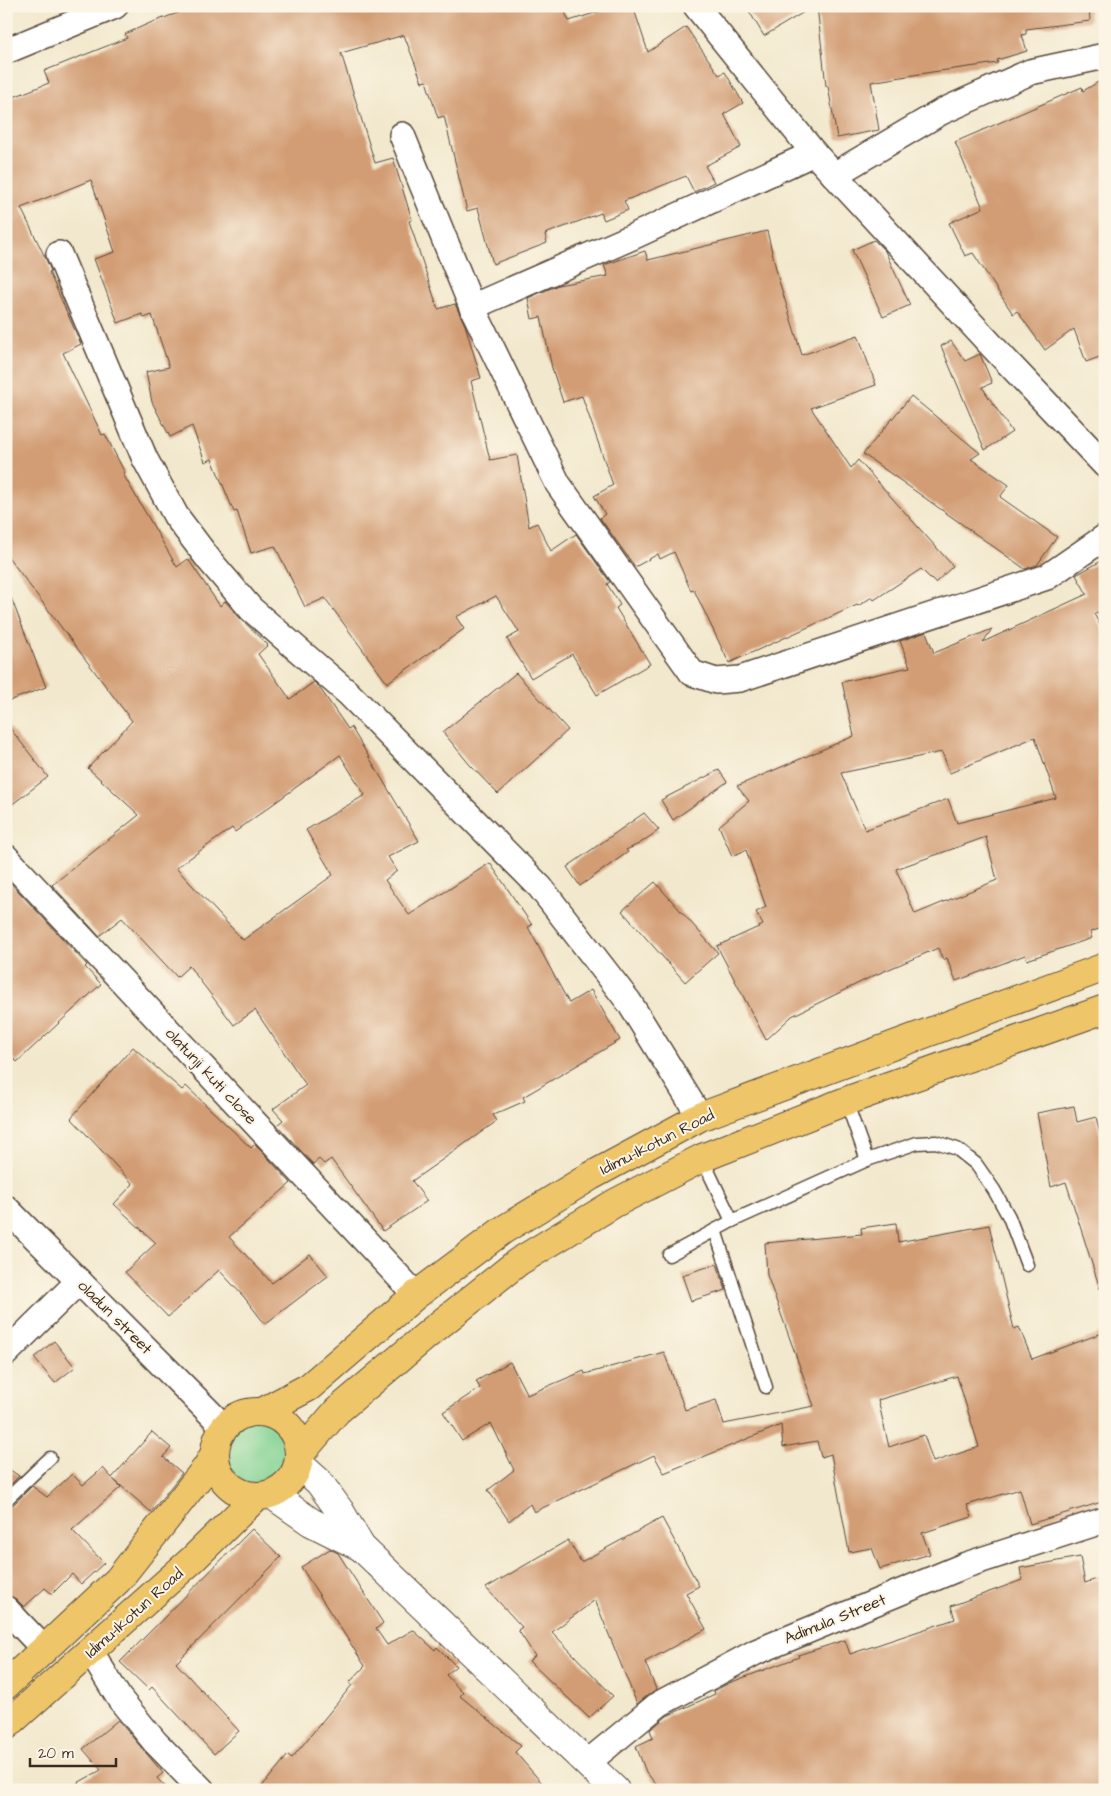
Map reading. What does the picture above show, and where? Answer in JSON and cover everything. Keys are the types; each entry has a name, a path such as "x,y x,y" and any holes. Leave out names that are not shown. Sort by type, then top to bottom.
{"main road":[{"name":"Idimu-Ikotun Road","path":"262,1412 309,1387 416,1295 503,1230 591,1176 700,1117 1105,967"},
{"path":"299,1459 298,1442 293,1430 274,1415 262,1412 248,1412 235,1418 224,1427 218,1440 215,1454 216,1467 222,1478 232,1488 244,1494 264,1495 288,1482 299,1459 337,1411 434,1329 518,1262 615,1203 702,1158 846,1101 1105,1009"},
{"name":"Idimu-Ikotun Road","path":"6,1685 118,1580 207,1467 215,1454"},
{"name":"Idimu-Ikotun Road","path":"6,1726 91,1652 264,1495"}],"street":[{"path":"6,52 115,6"},
{"path":"696,6 814,153 999,354 1105,465"},
{"path":"834,175 941,112 1030,72 1105,56"},
{"path":"402,135 472,307 558,484 692,673 716,681 740,679 759,673 1047,577 1105,537"},
{"path":"472,307 632,237 814,153"},
{"path":"59,254 145,459 176,516 210,561 251,609 348,692 540,887 629,1002 700,1117"},
{"name":"olatunji kuti close","path":"6,858 416,1295"},
{"name":"oladun street","path":"6,1208 224,1427"},
{"path":"6,1353 79,1280"},
{"path":"299,1459 340,1511 361,1547 615,1790"},
{"path":"264,1495 311,1522 361,1547"},
{"name":"Adimula Street","path":"587,1764 658,1704 756,1652 966,1565 1105,1520"},
{"path":"6,1609 45,1650"},
{"path":"91,1652 118,1698 155,1742 202,1790"}],"lane":[{"path":"846,1101 867,1160"},
{"path":"669,1255 732,1221 867,1160 917,1143 936,1142 957,1149 976,1164 994,1190 1009,1217 1027,1265"},
{"path":"702,1158 732,1221"},
{"path":"714,1230 766,1388"},
{"path":"6,1500 50,1458"}],"green space":[{"path":"257,1416 270,1419 282,1426 289,1438 292,1451 289,1464 282,1476 270,1483 257,1486 244,1483 232,1476 225,1464 222,1451 225,1438 232,1426 244,1419"}],"building":[{"path":"197,6 562,6 569,21 617,6 633,6 648,52 686,27 719,75 725,72 743,103 724,114 741,147 705,166 714,182 694,192 686,176 624,201 628,210 604,220 601,213 545,234 547,243 493,264 478,208 467,211 444,116 438,118 426,81 422,82 404,35 341,53 375,163 393,158 412,220 409,221 438,309 455,304 465,325 481,378 471,381 490,460 517,455 529,527 537,523 551,551 576,534 610,582 607,584 620,605 616,608 650,664 597,695 572,654 531,678 507,639 519,632 496,596 456,617 464,629 387,683 325,598 305,607 275,546 251,553 237,511 234,512 212,459 205,462 192,426 170,437 152,402 146,372 169,367 152,315 144,318 142,314 118,323 94,259 115,252 91,180 21,208 46,259 51,271 49,272 81,344 63,353 102,435 105,434 125,473 123,474 177,567 188,559 220,606 225,601 268,645 258,654 290,699 314,682 319,687 348,729 351,727 419,841 388,857 397,871 385,880 409,915 490,863 532,925 528,927 569,1003 591,990 620,1040 523,1097 525,1101 493,1115 497,1121 412,1181 427,1201 383,1231 331,1159 324,1164 319,1159 313,1164 277,1125 283,1120 273,1109 306,1085 255,1010 234,1025 189,966 177,977 122,918 99,936 52,885 139,815 88,768 132,721 6,554 6,100 49,83 44,71 127,38 125,34","holes":["340,755 365,795 306,830 333,875 243,940 176,868 232,828 235,832"]},
{"path":"746,6 814,6 764,36"},
{"path":"817,6 1089,6 1090,21 1026,29 1026,34 1022,35 1027,51 997,60 998,63 871,82 879,130 837,138 828,86 826,86"},
{"path":"1105,78 1105,355 1086,362 1074,329 1045,350 1017,311 1013,314 973,253 965,256 949,223 983,208 955,142 1082,87 1083,91"},
{"path":"767,231 779,281 802,355 858,335 876,385 811,408 851,468 858,460 953,566 935,583 921,569 874,600 872,597 858,606 729,663 694,590 691,591 674,552 660,559 658,554 635,567 600,518 605,514 594,496 613,485 582,396 563,402 552,368 541,317 532,319 528,298 558,285 608,276 604,265 645,251 648,260"},
{"path":"874,240 885,251 910,305 883,317 852,250"},
{"path":"951,341 965,361 980,354 992,383 982,387 1012,432 985,450 941,346"},
{"path":"911,396 980,453 971,459 1009,485 1000,497 1057,537 1037,565 1025,569 863,454"},
{"path":"1105,559 1105,625 1098,612 1094,614 1105,634 1105,927 1090,932 1092,938 1027,960 1025,955 956,981 947,958 943,960 938,948 873,976 792,1016 766,1040 717,946 763,925 756,912 766,907 746,850 732,856 719,826 749,801 737,786 854,736 842,682 910,667 900,641 926,632 934,653 992,629 983,642 1087,594 1076,575","holes":["1035,737 1056,798 957,823 948,799 865,830 841,773 942,752 950,773","986,837 997,880 915,914 896,869"]},
{"path":"6,590 8,590 46,687 6,702"},
{"path":"516,673 568,730 498,794 470,765 443,732"},
{"path":"6,723 48,777 6,809"},
{"path":"719,770 727,782 673,820 661,800"},
{"path":"644,813 659,830 639,844 626,850 628,852 580,886 567,867"},
{"path":"6,878 87,965 85,967 101,984 17,1062 6,1051"},
{"path":"655,882 718,953 685,982 622,911"},
{"path":"133,1047 182,1090 186,1086 251,1148 255,1144 291,1183 229,1237 272,1283 310,1254 328,1276 265,1324 244,1297 219,1270 168,1317 125,1272 156,1243 114,1204 133,1184 71,1118"},
{"path":"1074,1106 1077,1122 1096,1117 1105,1155 1105,1288 1100,1289 1066,1182 1051,1187 1037,1113"},
{"path":"896,1223 898,1242 989,1225 1014,1329 1019,1327 1032,1359 1105,1332 1105,1501 1030,1524 1020,1489 967,1505 972,1517 922,1533 930,1554 880,1569 872,1548 849,1552 831,1454 821,1457 817,1441 783,1447 781,1425 664,1473 654,1455 534,1512 530,1504 509,1521 488,1490 514,1470 491,1423 462,1441 443,1412 480,1388 476,1381 510,1362 527,1395 584,1371 585,1374 664,1352 685,1410 716,1400 724,1424 814,1406 767,1275 765,1243 862,1234 861,1228","holes":["957,1376 979,1447 933,1462 924,1435 889,1447 878,1400"]},
{"path":"717,1264 726,1290 691,1301 682,1275"},
{"path":"54,1341 75,1367 55,1383 34,1358"},
{"path":"152,1432 171,1448 163,1457 182,1473 151,1512 113,1479 121,1487 72,1530 104,1563 81,1584 72,1574 52,1594 45,1588 24,1607 16,1599 6,1595 6,1508 12,1506 32,1486 47,1497 72,1474 83,1485 103,1468 112,1478"},
{"path":"6,1467 19,1476 6,1489"},
{"path":"662,1518 699,1586 686,1593 706,1629 645,1662 656,1689 637,1704 595,1600 552,1632 613,1696 589,1718 529,1661 535,1656 518,1630 522,1627 486,1588 568,1540 581,1562"},
{"path":"252,1529 281,1557 176,1663 239,1731 214,1754 152,1687 149,1690 120,1662"},
{"path":"330,1549 338,1553 383,1623 376,1629 387,1645 413,1630 435,1650 437,1647 456,1666 446,1675 463,1693 460,1696 521,1746 515,1752 548,1790 259,1790 288,1755 292,1758 352,1685 349,1683 365,1666 301,1567"},
{"path":"1080,1557 1085,1583 1097,1579 1105,1600 1105,1790 661,1790 646,1772 636,1746 653,1738 650,1730 667,1716 715,1694 714,1691 729,1683 799,1657 798,1655 845,1640 850,1654 955,1619 951,1606 1022,1580 1020,1568"},
{"path":"118,1720 163,1773 157,1778 168,1790 65,1790 101,1770 83,1749"}]}
